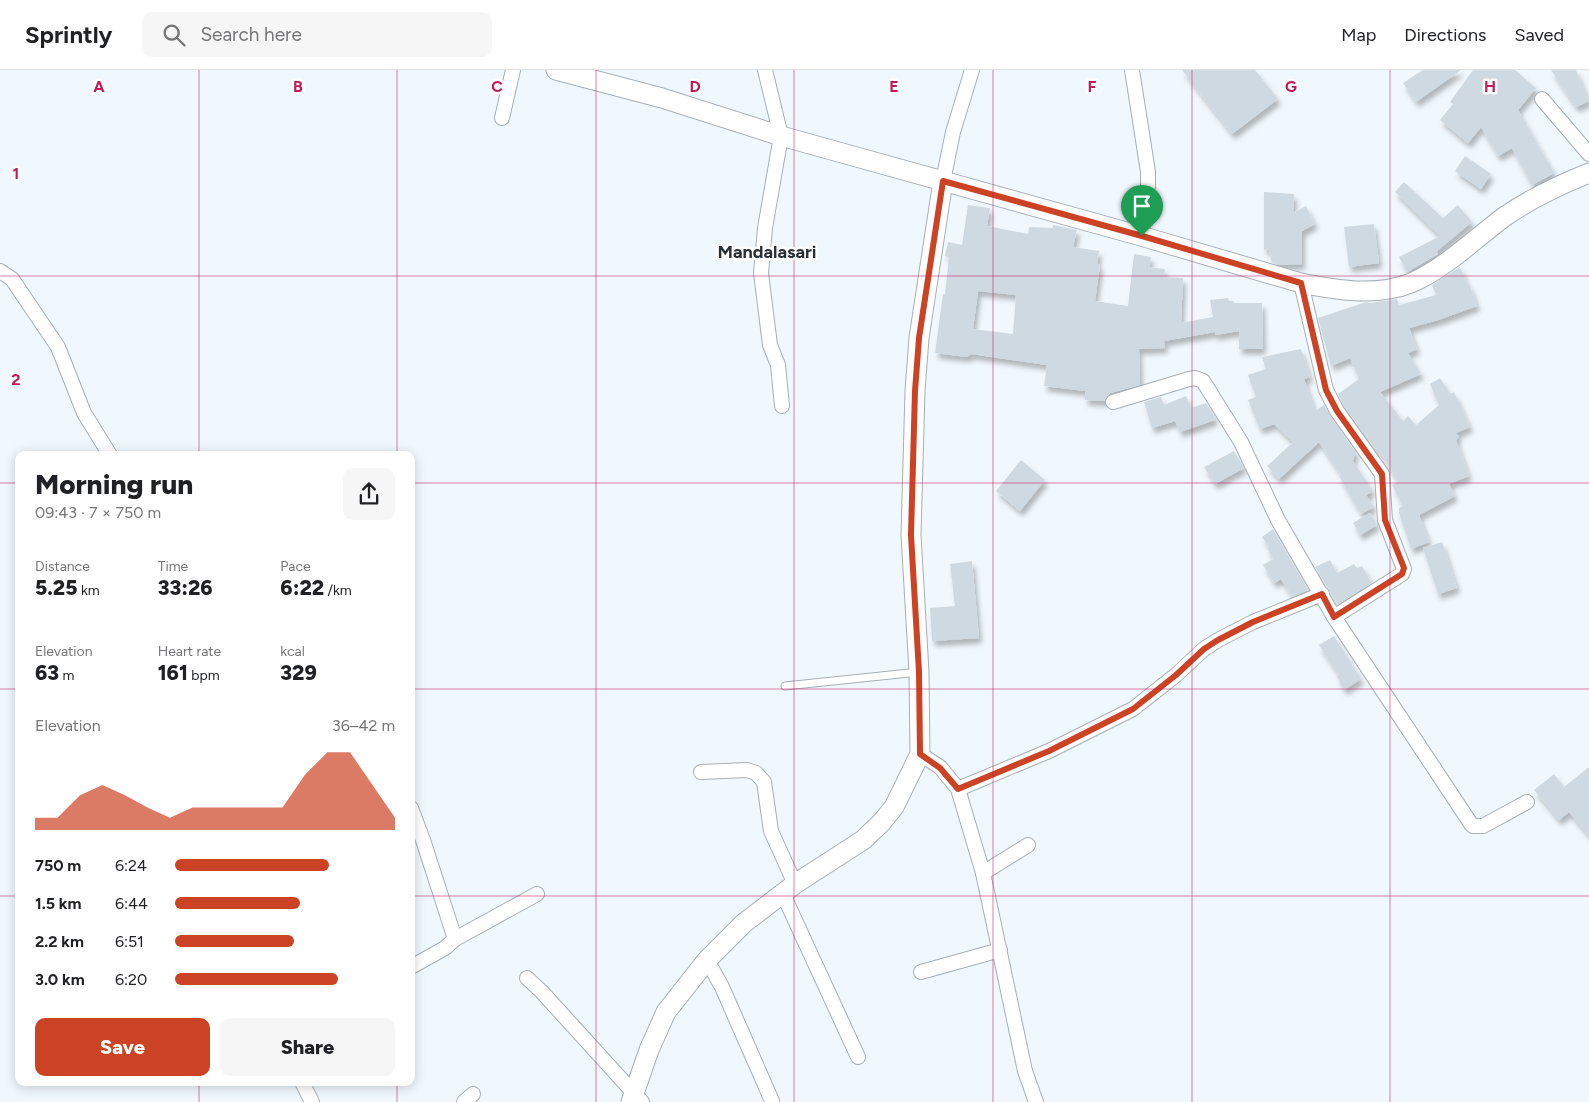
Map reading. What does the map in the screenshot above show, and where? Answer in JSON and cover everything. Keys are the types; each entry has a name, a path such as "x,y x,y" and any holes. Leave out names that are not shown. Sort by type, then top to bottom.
{"street":[{"path":"502,118 513,70"},
{"path":"556,70 662,98 781,136 1142,236 1301,283 1356,291 1382,290 1409,284 1428,274 1525,203 1589,173"},
{"path":"765,70 781,136 765,228 761,273 770,345 778,365 782,406"},
{"path":"636,1099 649,1050 666,1012 707,960 744,923 789,889 863,840 881,823 894,807 920,754 919,672 911,535 915,391 919,338 943,181 953,132 972,70"},
{"path":"1132,70 1148,172 1142,236"},
{"path":"1542,99 1589,154"},
{"path":"0,271 12,279 58,347 84,413 108,451"},
{"path":"1301,283 1326,390 1337,411 1382,474 1385,520 1404,568 1402,574 1334,617"},
{"path":"1112,402 1189,379 1195,378 1203,381 1240,442 1278,520 1334,617 1473,826 1483,826 1527,802"},
{"path":"958,789 1049,751 1133,709 1176,675 1204,649 1218,640 1253,622 1322,594"},
{"path":"920,754 940,768 958,789 983,873 1025,1071 1036,1102"},
{"path":"701,772 747,770 756,773 764,782 770,831 789,889 858,1057"},
{"path":"415,818 424,840 455,939"},
{"path":"983,873 1028,845"},
{"path":"415,966 445,948 455,939 537,894"},
{"path":"921,972 1000,950"},
{"path":"707,960 722,987 772,1101"},
{"path":"527,978 542,992 636,1099"},
{"path":"304,1086 312,1102"}],"lane":[{"path":"785,686 919,672"}],"building":[{"path":"1182,70 1255,70 1278,99 1232,134"},
{"path":"1423,70 1461,70 1416,102 1403,83"},
{"path":"1473,70 1515,70 1536,88 1518,110 1554,173 1532,185 1512,148 1498,156 1481,127 1468,143 1440,120 1453,104 1450,102"},
{"path":"1551,70 1576,70 1589,101 1576,107"},
{"path":"1465,156 1491,174 1481,189 1455,171"},
{"path":"1404,182 1443,218 1458,205 1472,222 1437,251 1438,254 1407,272 1399,257 1440,236 1395,192"},
{"path":"1264,192 1294,194 1293,213 1306,206 1315,224 1302,231 1302,264 1279,265 1272,263 1269,249 1264,250"},
{"path":"968,205 990,208 987,226 1028,234 1029,227 1053,228 1053,225 1077,230 1073,247 1099,251 1097,264 1100,265 1095,301 1128,306 1134,254 1151,257 1149,267 1165,269 1164,277 1183,278 1181,323 1213,317 1210,300 1228,298 1229,301 1234,301 1234,303 1262,303 1263,349 1239,349 1239,331 1215,335 1215,332 1164,341 1165,348 1139,349 1140,385 1110,393 1104,401 1085,400 1085,391 1044,386 1047,365 971,354 967,357 935,353 943,294 945,294 949,257 945,256 948,242 962,245","holes":["978,291 1016,295 1013,334 973,329"]},
{"path":"1374,224 1379,263 1349,267 1344,227"},
{"path":"1460,267 1468,286 1470,286 1477,306 1409,328 1417,349 1408,353 1421,374 1380,392 1403,421 1408,416 1416,425 1439,405 1430,384 1440,378 1450,394 1454,392 1470,427 1456,433 1459,437 1456,440 1469,476 1449,484 1455,496 1419,515 1429,542 1411,549 1399,513 1399,508 1403,506 1392,485 1398,482 1384,458 1344,406 1338,394 1359,379 1350,358 1331,366 1318,318 1366,302 1397,299 1399,305 1436,295 1432,285"},
{"path":"1301,349 1310,377 1304,379 1315,411 1324,405 1357,454 1352,460 1373,491 1366,495 1374,507 1361,514 1339,476 1341,475 1319,442 1279,479 1267,466 1293,442 1274,424 1260,429 1248,400 1256,397 1248,375 1266,369 1262,357"},
{"path":"1186,396 1191,408 1206,403 1215,420 1180,432 1175,421 1152,428 1144,402 1161,397 1164,405"},
{"path":"1234,451 1244,468 1215,484 1204,467"},
{"path":"1021,460 1045,480 1020,511 996,491"},
{"path":"1370,513 1377,525 1360,535 1353,523"},
{"path":"1273,529 1308,590 1292,597 1281,579 1274,583 1263,565 1273,559 1267,548 1269,547 1262,537"},
{"path":"1442,542 1457,588 1438,594 1423,548"},
{"path":"1330,560 1337,573 1354,564 1357,568 1362,566 1372,583 1338,604 1315,567"},
{"path":"972,561 979,638 932,641 930,608 955,606 950,564"},
{"path":"1334,636 1361,679 1344,690 1337,676 1339,675 1319,645"},
{"path":"1589,767 1589,836 1569,812 1559,820 1534,790 1554,774 1564,787"}],"district":[{"name":"Mandalasari","path":"767,252"}],"route":[{"path":"943,181 1142,236 1301,283 1326,390 1337,411 1382,474 1386,525 1404,571 1334,617 1322,594 1253,622 1204,649 1176,675 1133,709 1049,751 958,789 940,768 920,754 919,672 911,535 915,391 919,338 943,181"}]}
